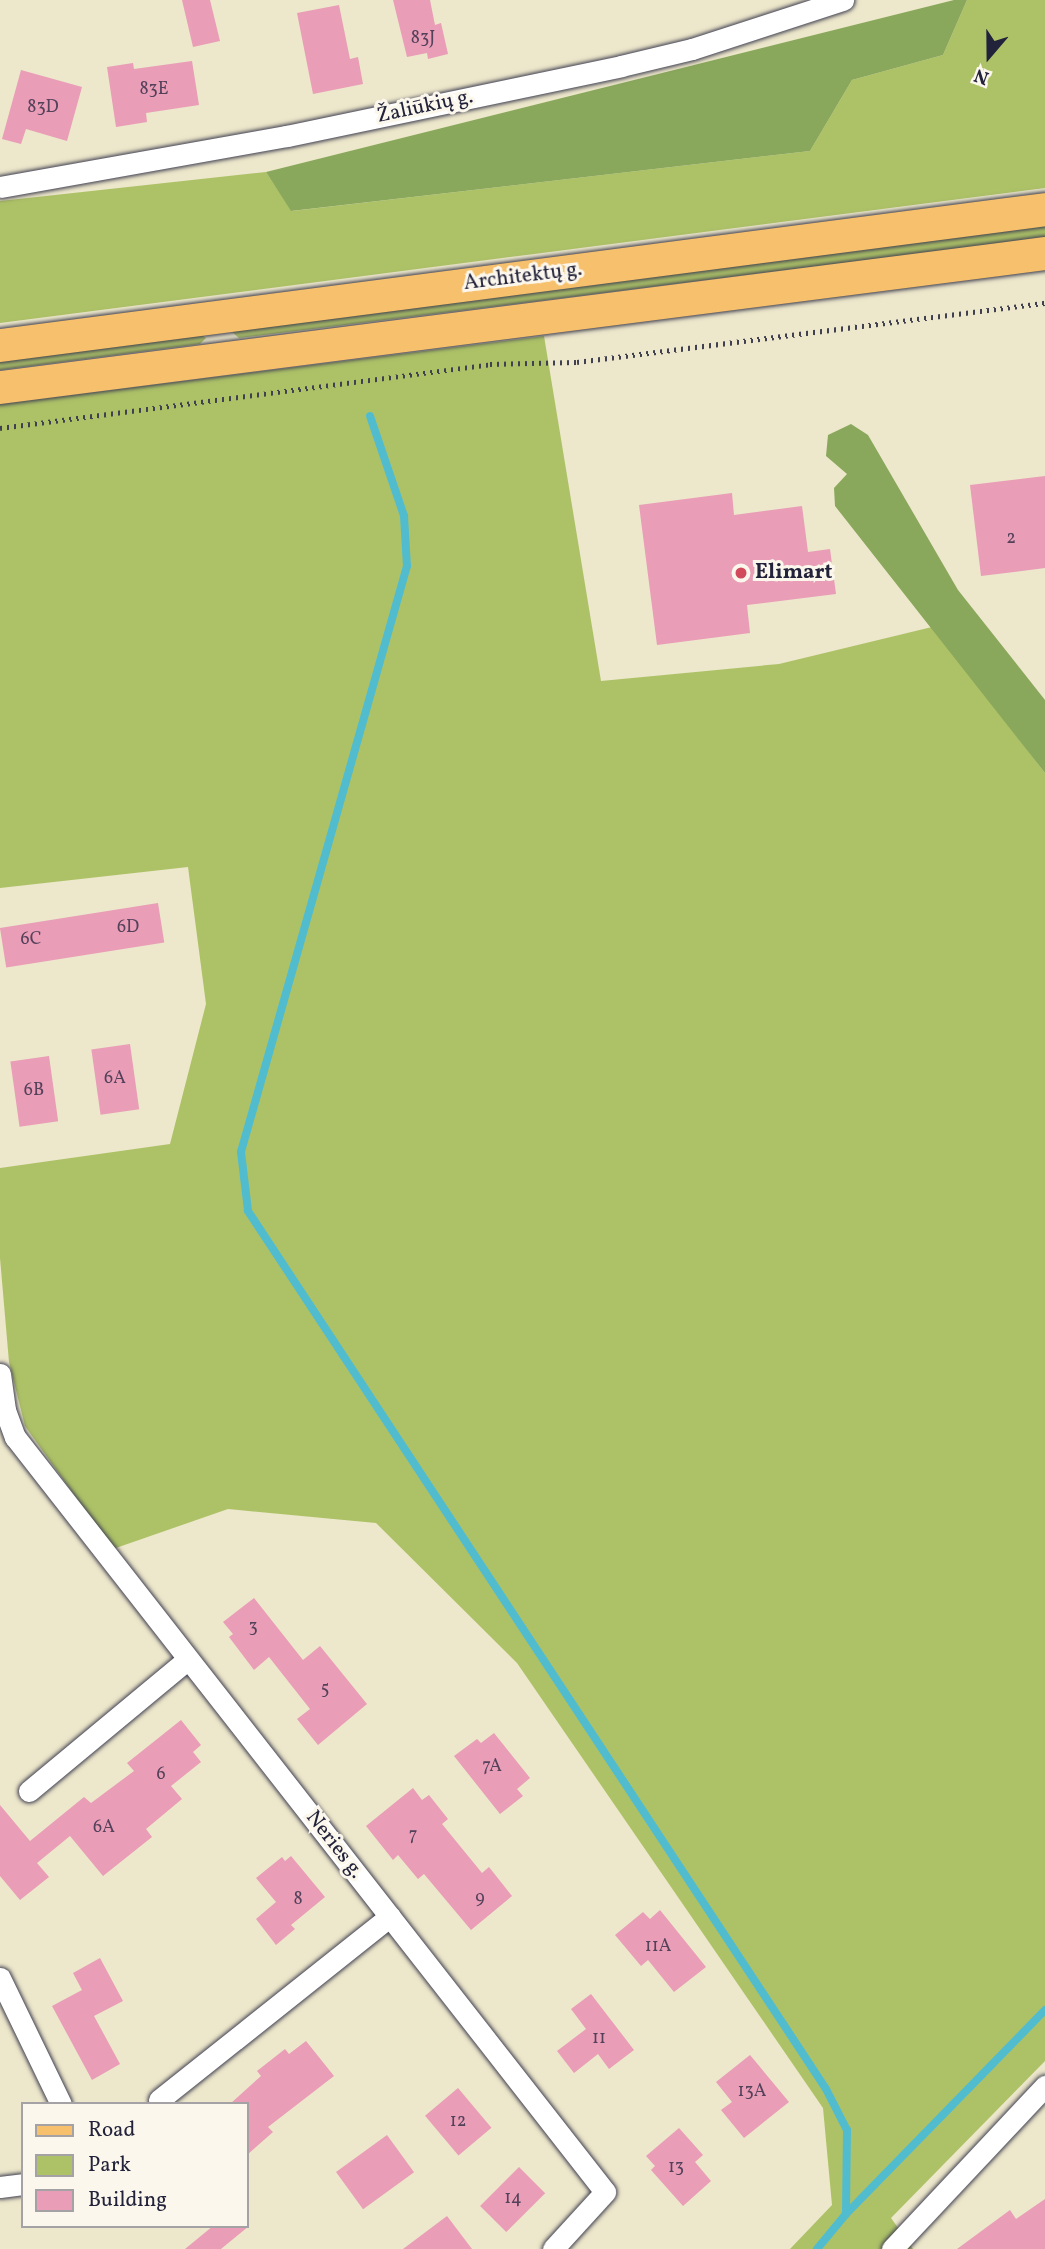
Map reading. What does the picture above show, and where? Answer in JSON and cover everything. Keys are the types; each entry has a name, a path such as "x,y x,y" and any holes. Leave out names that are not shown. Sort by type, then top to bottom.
{"main road":[{"name":"Architektų g.","path":"0,345 1045,209"},
{"name":"Architektų g.","path":"0,387 1045,253"},
{"path":"213,318 219,359"}],"street":[{"name":"Žaliūkių g.","path":"0,187 287,136 621,66 692,49 843,0"},
{"name":"Neries g.","path":"0,1374 5,1410 15,1437 605,2192 553,2249"},
{"path":"29,1791 187,1660"},
{"path":"159,2100 390,1916"},
{"path":"0,1978 60,2102"},
{"path":"892,2249 1045,2086"},
{"path":"0,2187 21,2184"}],"path":[{"path":"0,428 490,364 577,362 1045,303"}],"green space":[{"path":"954,0 967,0 943,55 852,80 810,151 291,211 266,172"},
{"path":"967,0 1045,0 1045,188 0,323 0,201 266,172 292,211 810,151 852,80 943,55"},
{"path":"1045,226 1045,238 239,338 232,332 236,328"},
{"path":"198,333 206,338 200,344 0,370 0,359"},
{"path":"544,336 601,681 779,664 932,627 1045,773 1045,2061 891,2218 913,2249 790,2249 832,2205 823,2108 517,1663 376,1523 228,1509 113,1549 25,1426 9,1362 0,1258 0,1168 170,1144 206,1004 188,867 0,888 0,404"},
{"path":"851,424 868,435 958,590 1045,700 1045,773 835,506 834,488 847,474 826,456 828,435"}],"building":[{"path":"182,0 210,0 220,41 193,47"},
{"path":"393,0 430,0 435,25 441,23 448,54 428,59 427,53 407,57"},
{"path":"339,5 350,59 358,57 363,84 313,94 297,13"},
{"path":"192,61 199,105 146,113 147,122 116,127 107,67 133,63 134,69"},
{"path":"21,70 82,87 67,141 26,129 21,144 2,139"},
{"path":"1045,476 1045,568 981,576 970,485"},
{"name":"Elimart","path":"732,493 734,515 802,506 808,552 830,549 836,594 747,605 750,633 657,645 639,505"},
{"path":"158,903 164,943 6,968 0,928"},
{"path":"130,1044 139,1109 101,1115 91,1049"},
{"path":"49,1056 58,1121 20,1127 10,1061"},
{"path":"254,1598 303,1660 320,1646 367,1704 318,1745 297,1719 310,1709 269,1657 254,1670 229,1637 233,1634 223,1622"},
{"path":"181,1720 201,1745 193,1752 201,1762 171,1786 182,1799 146,1829 152,1837 103,1876 70,1836 37,1863 49,1877 20,1900 0,1876 0,1805 30,1841 84,1797 91,1803 134,1771 127,1763"},
{"path":"494,1733 530,1778 517,1789 523,1796 500,1814 454,1756 477,1739 481,1743"},
{"path":"413,1788 422,1800 429,1795 448,1819 442,1824 482,1873 489,1867 512,1896 471,1930 424,1874 418,1879 398,1855 393,1860 366,1826"},
{"path":"291,1856 325,1897 291,1925 295,1929 276,1945 256,1919 276,1902 256,1878 282,1857 285,1861"},
{"path":"660,1910 706,1967 674,1992 648,1960 641,1966 615,1935 643,1912 650,1919"},
{"path":"100,1958 123,2001 94,2016 120,2064 92,2080 52,2006 82,1990 73,1973"},
{"path":"591,1994 634,2050 609,2069 598,2054 574,2073 557,2051 586,2029 571,2009"},
{"path":"306,2041 334,2076 268,2127 273,2132 248,2154 248,2102 232,2102 261,2076 257,2071 285,2049 289,2054"},
{"path":"750,2055 789,2102 744,2138 721,2110 732,2102 716,2082"},
{"path":"458,2088 491,2128 458,2155 425,2116"},
{"path":"679,2128 703,2155 695,2162 711,2181 683,2206 651,2170 655,2166 646,2156"},
{"path":"387,2135 414,2172 363,2209 336,2172"},
{"path":"519,2167 545,2193 506,2232 480,2206"},
{"path":"1045,2199 1045,2249 957,2249 1010,2210 1016,2219"},
{"path":"447,2216 472,2249 403,2249"},
{"path":"211,2228 247,2228 221,2249 185,2249"}],"waterway":[{"path":"370,416 404,516 407,566 241,1152 248,1211 826,2089 847,2130 846,2214"},
{"path":"817,2249 846,2214 1045,2010"}],"place":[{"name":"Elimart","path":"741,573"}]}
